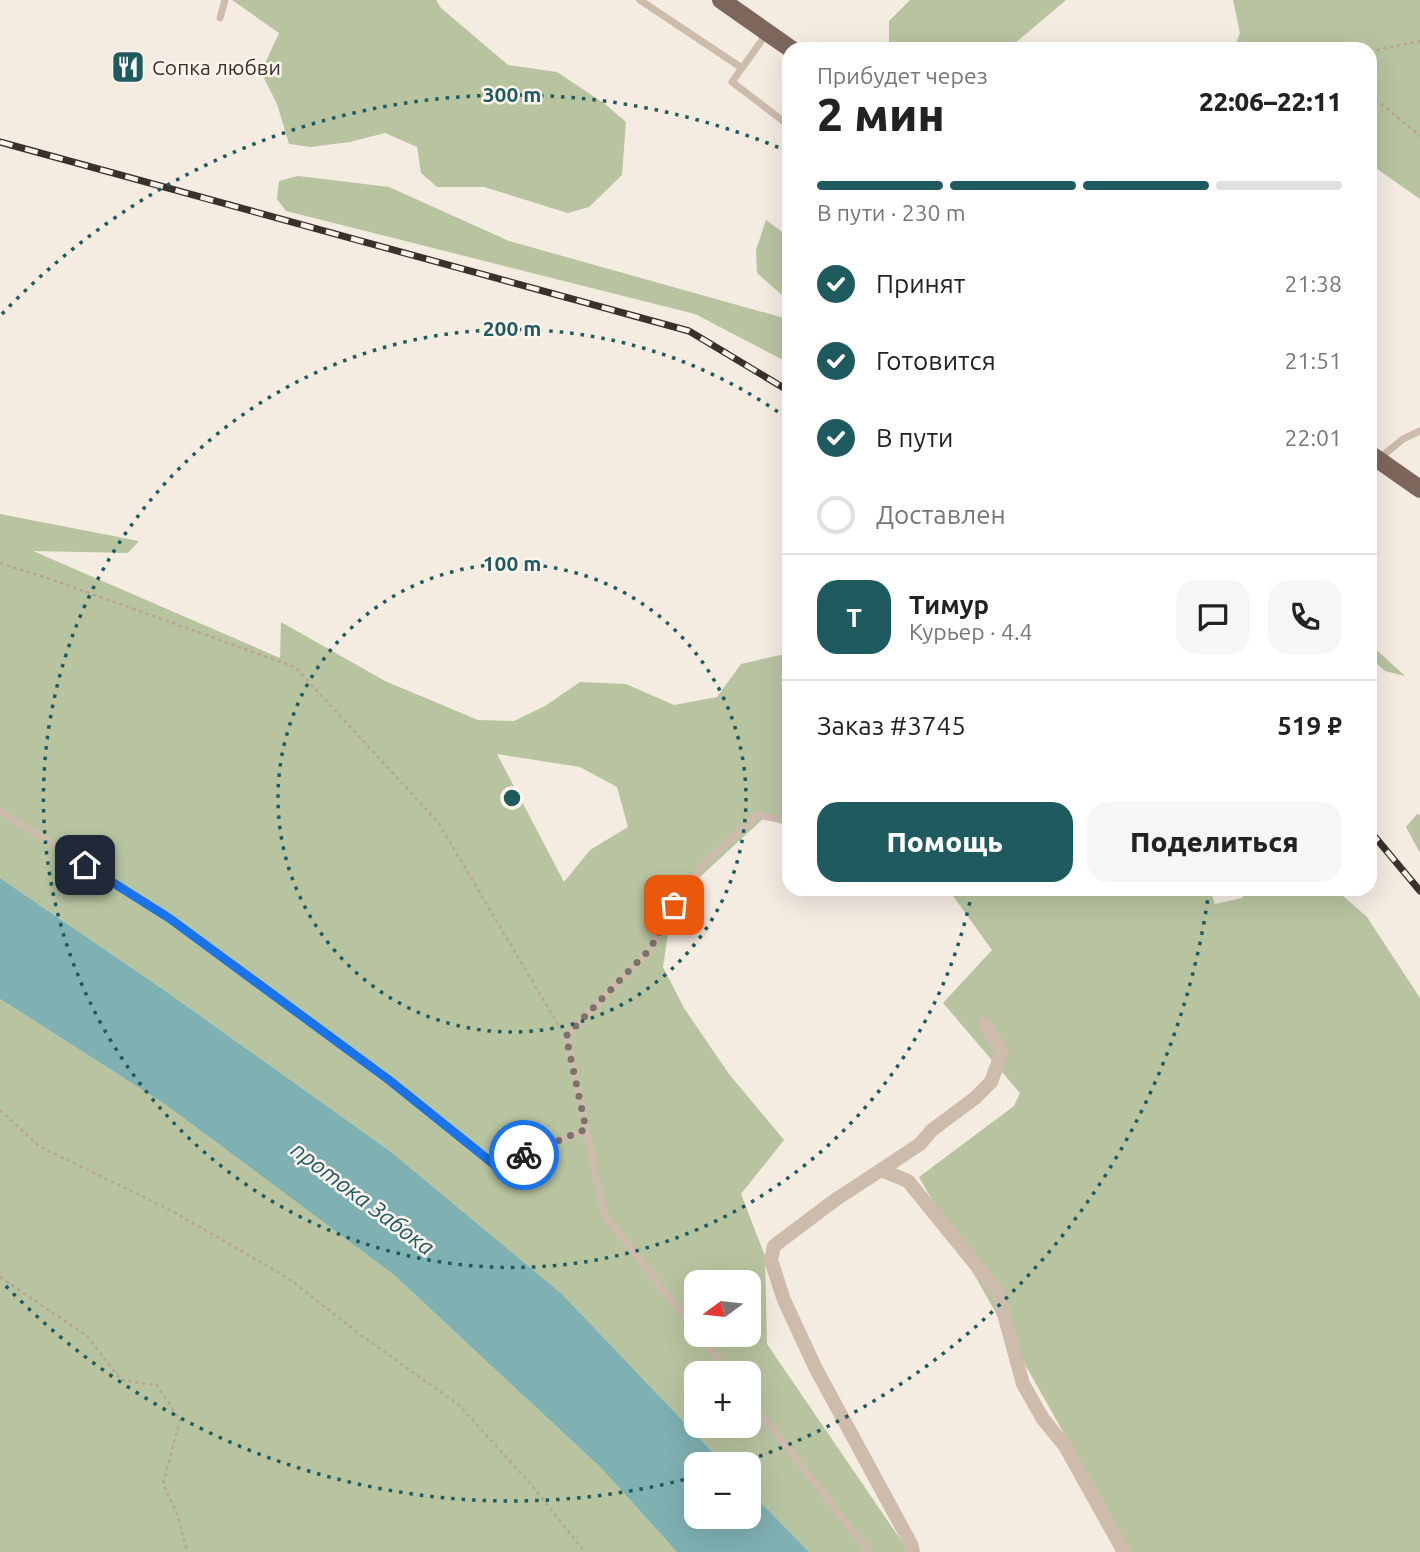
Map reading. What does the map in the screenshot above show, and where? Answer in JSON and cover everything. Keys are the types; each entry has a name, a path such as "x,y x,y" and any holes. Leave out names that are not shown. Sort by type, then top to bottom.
{"main road":[{"path":"721,0 782,43"},
{"path":"1377,462 1420,489"}],"street":[{"path":"913,1552 815,1367 784,1300 771,1260 774,1246 835,1200 920,1144 932,1130 975,1098 991,1082 1002,1052 985,1024"},
{"path":"881,1170 908,1181 998,1292 1023,1384 1043,1419 1065,1446 1124,1552"}],"lane":[{"path":"220,18 225,0"},
{"path":"640,0 742,68"},
{"path":"767,32 732,82 782,120"},
{"path":"1377,456 1420,431"},
{"path":"0,811 169,918 389,1080 496,1166 586,1129"},
{"path":"684,1316 604,1214 566,1036 650,949 674,905 705,863 757,815 782,820"},
{"path":"761,1414 869,1552"}],"path":[{"path":"1377,51 1420,41"},
{"path":"1377,101 1420,135"},
{"path":"0,563 295,667 438,822 566,1036"},
{"path":"0,1110 40,1146 174,1212 288,1278 362,1336 459,1405 529,1482 585,1552"},
{"path":"0,1277 87,1336 121,1380 157,1385 180,1420 163,1484 178,1516 187,1552"}],"green space":[{"path":"232,0 436,0 441,8 508,65 557,72 605,104 626,122 622,175 589,207 568,213 484,187 437,187 421,173 417,147 385,133 350,142 311,147 289,144 277,104 261,72 279,33"},
{"path":"910,0 1066,0 1016,42 889,42 889,21"},
{"path":"1233,0 1420,0 1420,199 1377,169 1377,42 1237,42 1240,33"},
{"path":"298,176 389,187 509,241 782,317 782,359 695,314 286,211 277,199 279,181"},
{"path":"766,220 782,232 782,295 757,273 756,250"},
{"path":"0,514 139,541 128,553 33,551 280,658 281,622 385,681 478,720 514,721 545,706 580,682 626,684 674,705 717,697 741,664 782,655 782,824 764,818 688,888 668,934 663,967 684,1008 729,1074 784,1140 741,1194 765,1256 767,1344 909,1552 809,1552 761,1502 761,1452 713,1452 699,1438 761,1438 761,1361 684,1361 684,1422 562,1294 390,1151 167,992 0,878","holes":["497,754 580,767 617,787 628,827 590,850 564,882"]},
{"path":"1377,650 1405,676 1385,671 1377,664"},
{"path":"1417,814 1420,815 1420,853 1406,827"},
{"path":"953,896 1212,896 1215,904 1243,896 1343,896 1367,917 1420,998 1420,1552 1131,1552 919,1177 1014,1106 1020,1093 943,1003 992,950"},
{"path":"0,999 166,1105 394,1275 601,1468 677,1552 0,1552"}],"water":[{"name":"протока Забока","path":"0,878 167,992 390,1151 562,1294 684,1422 684,1438 699,1438 713,1452 684,1452 684,1529 761,1529 761,1502 809,1552 677,1552 601,1468 394,1275 166,1105 0,999"}],"railway":[{"path":"0,142 689,331 782,387"},
{"path":"1377,839 1420,891"}],"way so far":[{"path":"524,1155 586,1129 566,1036 650,949 674,905"}],"place":[{"name":"Сопка любви","path":"128,67"}],"route":[{"path":"85,865 169,918 389,1080 496,1166 524,1155"}]}
